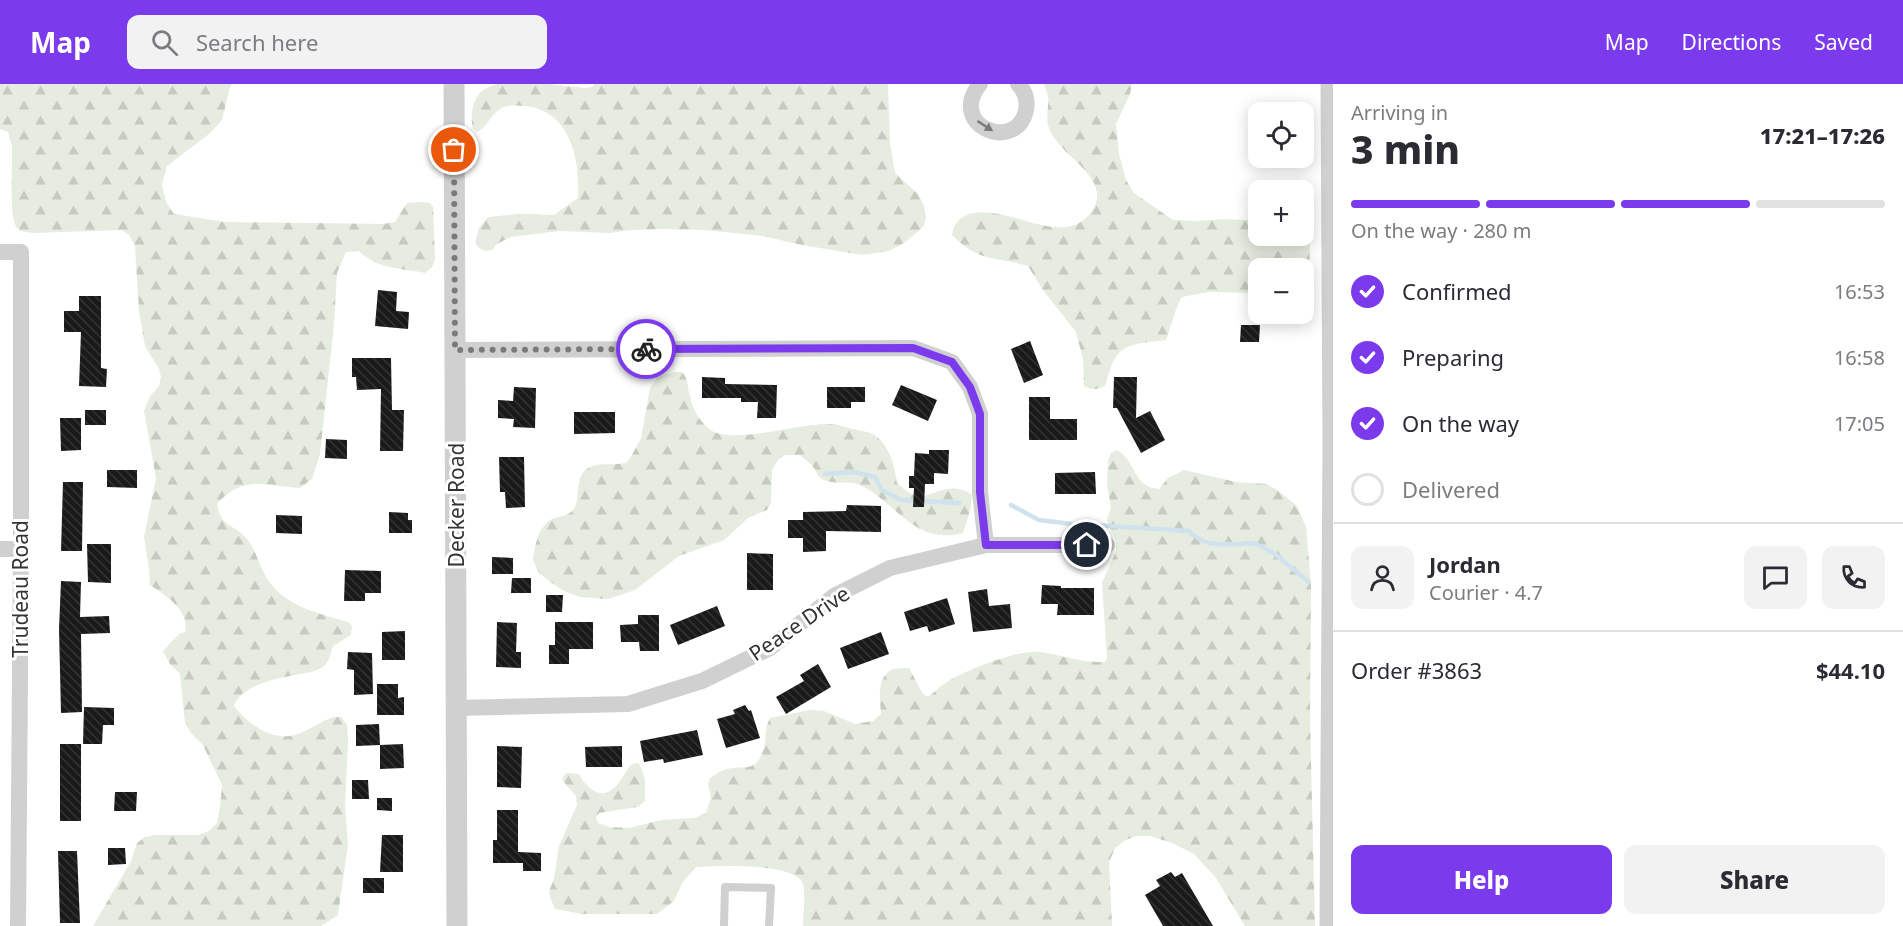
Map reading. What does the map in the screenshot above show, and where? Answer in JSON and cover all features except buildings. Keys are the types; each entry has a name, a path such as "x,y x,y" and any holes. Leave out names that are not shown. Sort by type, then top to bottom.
{"street":[{"name":"Decker Road","path":"454,84 457,926"},
{"path":"980,84 971,100 974,118 980,126 997,133 1015,128 1026,114 1026,96 1018,84"},
{"path":"1330,926 1333,443 1331,84"},
{"name":"Trudeau Road","path":"0,252 21,252 18,926"},
{"path":"455,350 913,348 952,362 970,387 980,414 980,492 986,545"},
{"name":"Peace Drive","path":"457,708 628,704 702,681 770,648 834,596 890,568 986,545 1107,545"},
{"path":"0,549 21,549"}],"lane":[{"path":"724,926 725,886 771,888 769,926"}],"green space":[{"path":"0,84 232,84 222,120 209,134 167,166 162,185 166,202 174,214 225,222 383,224 395,222 407,203 430,203 433,207 435,259 432,267 425,273 382,265 359,251 346,252 337,273 320,454 312,479 300,488 266,484 246,485 236,489 217,504 221,517 249,542 272,586 301,607 348,622 352,626 351,635 333,646 323,667 260,684 244,693 234,706 245,718 274,735 290,736 301,733 333,717 341,717 347,725 345,806 348,844 338,915 321,926 93,926 131,861 137,843 145,837 155,835 198,835 209,831 217,823 222,785 203,745 185,723 180,674 170,664 163,651 179,634 185,632 184,617 175,604 150,585 144,537 156,478 144,411 150,396 159,386 161,377 159,369 145,346 139,311 135,246 129,235 122,230 32,233 18,229 12,203 12,146 8,132 0,129"},
{"path":"496,84 548,84 585,88 592,87 594,84 888,84 890,143 895,173 918,194 924,206 926,218 923,227 904,243 889,251 862,255 763,236 705,230 662,229 610,233 559,231 511,237 497,244 492,250 486,251 479,248 475,242 479,228 488,217 518,214 554,215 578,198 577,170 571,142 565,130 546,112 532,107 507,106 496,112 477,132 473,129 472,114 476,99 482,91"},
{"path":"1044,84 1132,84 1130,94 1116,124 1119,154 1126,180 1134,193 1173,220 1248,220 1248,246 1310,246 1310,258 1248,258 1248,293 1208,292 1182,297 1166,340 1130,346 1114,359 1105,386 1094,389 1084,386 1083,359 1076,332 1043,290 1028,266 979,254 952,235 954,226 960,219 974,213 990,213 1060,227 1075,225 1088,216 1096,203 1097,191 1092,179 1053,136 1047,118 1048,95"},
{"path":"682,372 684,375 695,412 704,425 712,431 737,435 830,424 876,436 890,454 897,483 910,493 920,496 955,489 972,495 971,508 963,533 946,535 919,528 862,486 827,481 820,478 812,466 800,455 785,455 778,460 772,470 771,503 767,510 748,518 724,540 679,556 635,590 608,599 580,597 562,590 539,573 533,560 540,532 547,522 573,510 580,480 586,469 596,465 626,463 641,438 650,388 658,377"},
{"path":"1117,450 1128,460 1139,479 1150,487 1159,489 1168,478 1184,470 1236,482 1266,484 1297,506 1306,527 1311,584 1310,719 1315,926 1245,926 1216,878 1194,854 1172,843 1150,836 1136,836 1126,840 1115,848 1109,862 1112,926 803,926 804,889 797,877 771,869 736,866 696,867 682,883 674,901 657,914 582,914 555,909 549,891 554,879 559,846 577,805 576,796 562,780 567,773 579,774 589,788 604,793 617,785 632,764 638,763 644,777 645,801 637,807 599,813 596,817 598,823 609,827 629,828 661,820 694,818 706,813 711,798 708,784 710,778 725,770 749,767 757,763 764,747 770,718 810,710 824,711 855,724 873,721 881,714 880,688 884,677 894,669 909,668 923,694 928,697 955,677 992,661 1019,654 1040,652 1080,660 1105,662 1107,658 1102,583 1116,551 1116,541 1107,520 1111,507 1107,485 1108,461 1111,453"}],"waterway":[{"path":"825,474 853,472 875,477 882,490 901,500 959,503"},
{"path":"1011,505 1039,520 1072,524"},
{"path":"1095,525 1189,531 1207,543 1256,544 1278,556 1309,582"}],"way so far":[{"path":"454,150 455,350 646,349"}],"route":[{"path":"646,349 913,348 952,362 970,387 980,414 980,492 986,545 1087,545"}]}
